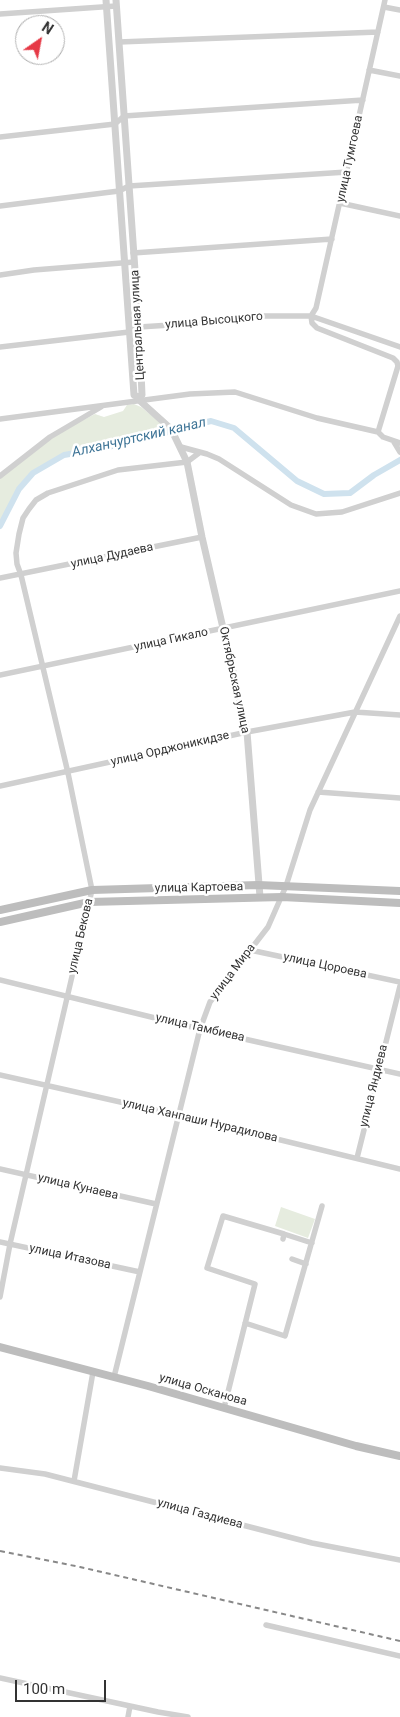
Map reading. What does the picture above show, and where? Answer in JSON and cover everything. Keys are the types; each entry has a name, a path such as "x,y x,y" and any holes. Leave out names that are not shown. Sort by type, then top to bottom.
{"main road":[{"name":"улица Картоева","path":"0,910 92,890 258,885 400,891"},
{"name":"улица Картоева","path":"0,922 89,902 282,897 400,904"},
{"name":"улица Осканова","path":"0,1347 114,1377 356,1446 400,1456"}],"street":[{"name":"Центральная улица","path":"106,3 134,395 138,398 142,395 139,327 116,3"},
{"path":"0,14 116,3"},
{"path":"385,3 400,10"},
{"name":"улица Тумгоева","path":"311,316 316,308 385,3"},
{"path":"119,42 378,32"},
{"path":"369,70 400,76"},
{"path":"0,137 115,124 124,116 363,100"},
{"path":"0,206 119,191 129,186 347,172"},
{"path":"340,203 400,216"},
{"path":"133,253 332,239"},
{"path":"0,275 34,270 134,262"},
{"name":"улица Высоцкого","path":"0,347 129,332 139,327 218,322 246,316 311,316 400,346"},
{"path":"311,316 312,323 317,328 393,358 397,362 398,366 378,432"},
{"path":"0,419 103,406 138,398 235,392 317,418 378,432 383,437 397,442 400,452"},
{"path":"138,398 169,426"},
{"path":"0,476 50,437 103,406"},
{"name":"Октябрьская улица","path":"174,435 187,462 202,537 247,732 260,897"},
{"path":"181,447 219,459 291,505 316,514 342,512 400,493"},
{"path":"187,462 199,453"},
{"name":"улица Бекова","path":"0,1297 10,1244 66,996 92,890 44,667 17,564 16,553 19,534 23,518 36,500 57,490 118,470 187,462"},
{"name":"улица Дудаева","path":"0,578 202,537"},
{"name":"улица Гикало","path":"0,675 400,591"},
{"name":"улица Мира","path":"114,1377 200,1029 210,1002 268,927 286,886 310,810 398,624 400,616"},
{"name":"улица Орджоникидзе","path":"0,786 247,732 355,712 400,715"},
{"path":"318,792 400,798"},
{"name":"улица Цороева","path":"250,950 400,984"},
{"name":"улица Тамбиева","path":"0,980 200,1029 400,1074"},
{"name":"улица Яндиева","path":"357,1158 400,984"},
{"name":"улица Ханпаши Нурадилова","path":"0,1075 178,1115 400,1169"},
{"name":"улица Кунаева","path":"0,1168 156,1204"},
{"path":"245,1323 285,1336 322,1206"},
{"path":"224,1408 255,1284 207,1268 223,1216 284,1237 312,1243"},
{"name":"улица Итазова","path":"0,1242 140,1272"},
{"path":"292,1259 306,1264"},
{"path":"74,1481 93,1372"},
{"name":"улица Газдиева","path":"0,1468 45,1474 312,1544 400,1560"},
{"path":"266,1625 400,1656"},
{"path":"0,1678 188,1717"},
{"path":"128,1717 130,1706"}],"shaded area":[{"path":"134,404 141,407 166,427 104,448 64,455 33,473 19,489 0,526 0,476 50,437 95,414 104,417 123,411 127,405"},
{"path":"281,1207 315,1219 308,1238 275,1226"}],"waterway":[{"name":"Алханчуртский канал","path":"0,526 19,489 33,473 64,455 104,448 211,421 234,428 297,481 324,494 350,493 374,475 400,460"}],"railway":[{"path":"0,1551 80,1567 400,1641"}]}
